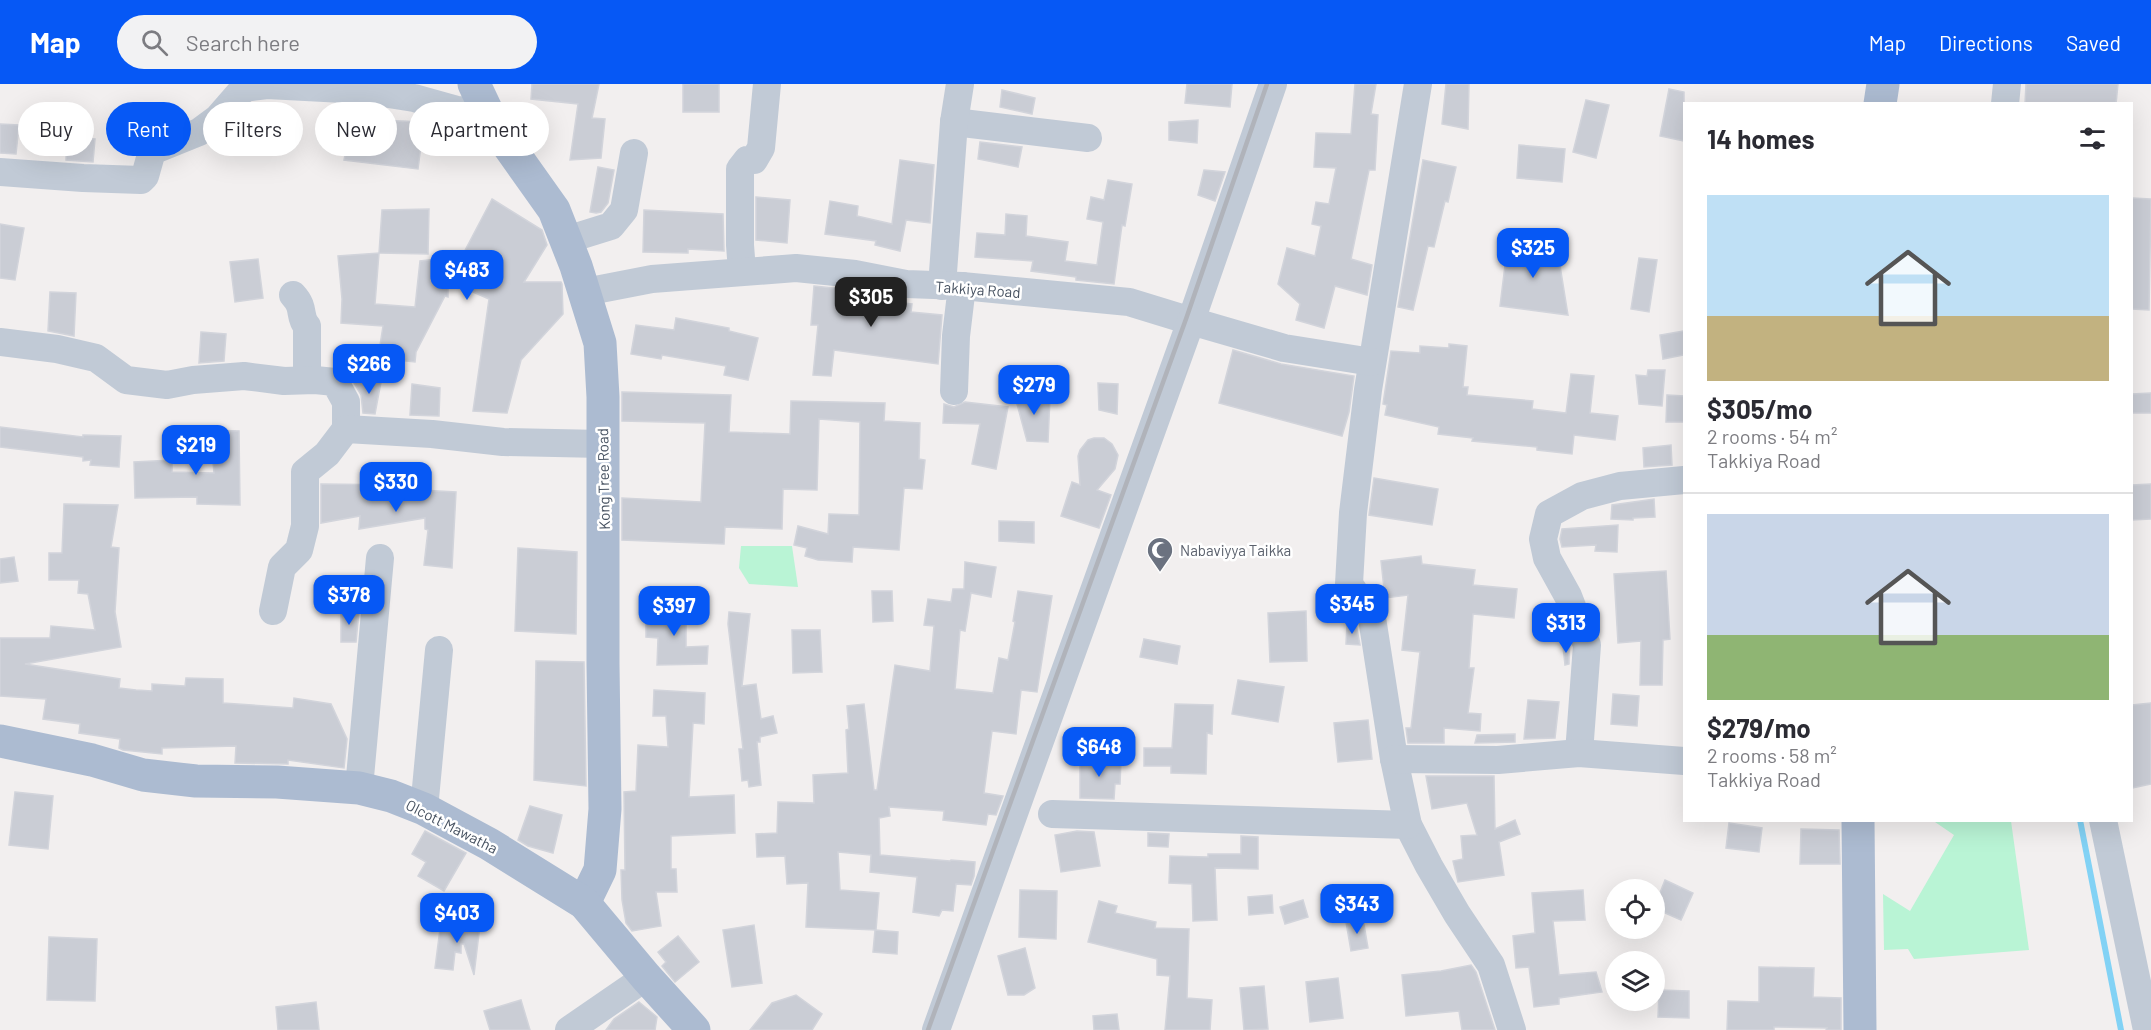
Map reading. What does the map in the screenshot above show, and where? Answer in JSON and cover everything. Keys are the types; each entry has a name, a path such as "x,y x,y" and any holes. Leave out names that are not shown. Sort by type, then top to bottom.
{"main road":[{"path":"1880,102 1883,84"},
{"name":"Kong Tree Road","path":"480,97 493,124 554,210 585,292 600,343 603,397 605,808 600,870 584,903"},
{"name":"Olcott Mawatha","path":"0,741 92,759 142,775 196,781 277,782 359,788 391,796 424,809 489,844 584,903 694,1030"},
{"path":"1858,822 1860,1030"}],"street":[{"path":"742,271 740,169 747,160 754,160 761,148 767,84"},
{"path":"954,391 956,336 952,286 954,122 960,84"},
{"path":"936,1030 1191,321 1273,84"},
{"path":"1418,84 1372,362 1353,513 1349,584 1372,618 1394,759 1408,825 1457,914 1491,965 1512,1030"},
{"path":"2004,102 2007,84"},
{"path":"0,172 141,180 145,177 152,151 199,132 218,118 244,88 267,85 363,90 414,98 457,110 480,97"},
{"path":"954,122 1088,138"},
{"path":"566,240 611,226 624,210 634,153"},
{"name":"Takkiya Road","path":"585,292 652,279 796,267 855,274 906,284 1130,302 1284,348 1372,362"},
{"path":"292,295 300,303 303,322 307,327 307,380"},
{"path":"0,342 57,349 96,358 126,381 167,385 193,380 244,376 284,381 335,382 346,402 346,429 327,454 305,472 304,526 299,550 282,567 273,611"},
{"path":"346,429 432,434 503,442 602,444"},
{"path":"1579,753 1587,645 1568,596 1547,558 1543,539 1549,514 1582,496 1620,486 1683,480"},
{"path":"359,788 380,558"},
{"path":"424,809 439,650"},
{"path":"1394,759 1498,760 1579,753 1683,762"},
{"path":"1052,814 1408,825"},
{"path":"2103,822 2147,1030"},
{"path":"569,1030 646,977"}],"green space":[{"path":"741,546 792,546 798,587 749,584 739,568"},
{"path":"1935,822 2011,822 2029,950 1914,959 1908,949 1884,950 1883,894 1910,911 1954,835"}],"building":[{"path":"532,84 599,84 592,118 605,119 601,158 570,160 578,104 531,99"},
{"path":"683,84 719,84 719,112 683,112"},
{"path":"1187,84 1232,84 1230,107 1185,103"},
{"path":"1355,84 1376,84 1371,114 1378,115 1375,170 1369,170 1351,259 1372,265 1367,295 1335,286 1324,328 1296,320 1300,304 1278,284 1287,248 1315,256 1321,226 1312,224 1316,202 1329,204 1336,168 1314,167 1316,133 1351,134"},
{"path":"1446,84 1469,84 1468,129 1442,124"},
{"path":"2026,84 2118,84 2116,102 2025,102"},
{"path":"1669,89 1684,92 1683,141 1660,136"},
{"path":"1002,90 1035,98 1032,114 1000,107"},
{"path":"1586,100 1609,105 1596,158 1573,152"},
{"path":"1198,120 1197,143 1169,140 1169,122"},
{"path":"397,121 409,121 409,156 420,156 418,169 344,160 345,156 397,156"},
{"path":"0,124 18,125 16,154 0,153"},
{"path":"980,142 1022,147 1018,167 978,159"},
{"path":"1519,145 1565,149 1562,182 1517,178"},
{"path":"66,156 94,156 93,162 66,160"},
{"path":"900,160 934,165 930,223 906,220 900,251 875,245 876,241 825,234 830,201 858,206 857,216 892,224"},
{"path":"1423,160 1456,167 1434,247 1428,246 1413,310 1398,307"},
{"path":"598,167 614,170 608,203 601,212 596,213 590,212"},
{"path":"1204,170 1225,172 1215,201 1198,195"},
{"path":"1108,180 1132,184 1125,226 1122,225 1114,284 1076,280 1076,277 1031,271 1033,261 975,257 977,233 1005,235 1006,214 1027,216 1026,236 1068,242 1065,261 1097,265 1103,222 1087,219 1091,197 1104,200"},
{"path":"756,197 790,200 787,243 756,240"},
{"path":"2133,198 2151,199 2149,310 2133,309"},
{"path":"492,199 542,230 547,245 524,282 561,282 562,284 563,314 521,360 507,413 473,411 489,299 448,281 448,297 445,296 416,352 415,362 378,358 383,326 341,323 342,299 338,256 379,253 375,304 415,307 420,261 462,256"},
{"path":"429,209 428,254 379,253 382,210"},
{"path":"644,210 723,214 724,251 688,249 688,253 643,252"},
{"path":"0,224 24,228 15,280 0,278"},
{"path":"1508,241 1557,247 1568,315 1500,306"},
{"path":"1639,258 1657,260 1649,312 1631,309"},
{"path":"258,259 263,298 235,302 230,262"},
{"path":"814,286 853,290 886,297 885,301 912,304 911,312 942,315 938,364 834,350 831,376 813,375 818,325 811,325"},
{"path":"50,292 76,293 74,336 48,331"},
{"path":"676,318 729,328 729,331 758,338 748,380 724,375 726,366 662,355 661,359 631,354 636,325 674,330"},
{"path":"1683,331 1683,355 1663,359 1660,335"},
{"path":"201,332 226,334 224,361 199,363"},
{"path":"1449,344 1467,346 1463,387 1468,387 1467,395 1533,401 1532,409 1566,413 1571,374 1594,376 1590,413 1618,416 1615,440 1574,435 1572,454 1537,450 1537,447 1472,441 1473,438 1438,434 1439,427 1385,415 1387,405 1383,404 1391,351 1420,353 1420,346 1449,348"},
{"path":"1233,350 1281,364 1354,376 1349,412 1342,436 1219,403"},
{"path":"1648,370 1665,370 1662,406 1639,404 1636,375 1647,376"},
{"path":"353,381 381,382 375,414 363,413 361,395"},
{"path":"1098,383 1118,384 1117,414 1099,410"},
{"path":"412,384 440,388 439,416 410,415"},
{"path":"622,392 731,395 729,432 790,434 791,401 885,403 884,421 920,423 919,459 925,460 922,489 904,488 899,550 853,547 852,562 818,560 805,556 807,548 794,545 798,526 828,534 829,514 859,515 860,422 819,419 817,490 783,489 782,529 725,527 724,544 622,540 622,498 701,502 705,423 622,421"},
{"path":"1014,393 1044,394 1050,398 1048,442 1027,441"},
{"path":"2151,393 2151,413 2133,413 2133,394"},
{"path":"1667,395 1683,396 1683,422 1666,422"},
{"path":"965,402 1008,407 996,469 972,464 980,424 943,423 944,404 954,407"},
{"path":"0,427 83,437 83,435 121,436 119,467 90,465 91,460 83,461 83,457 0,447"},
{"path":"210,430 239,431 240,505 197,504 197,497 135,498 134,462 172,460 172,472 214,473"},
{"path":"1104,438 1112,444 1118,455 1115,469 1097,490 1111,495 1099,528 1061,516 1072,482 1080,485 1078,456 1080,450 1088,440"},
{"path":"1671,445 1672,465 1644,467 1643,448"},
{"path":"1374,478 1438,489 1432,525 1369,515"},
{"path":"321,484 403,485 403,489 456,492 452,568 424,565 428,530 425,529 425,518 359,529 360,516 321,523"},
{"path":"2151,484 2151,519 2133,520 2133,485"},
{"path":"1654,499 1655,517 1633,518 1633,520 1611,519 1612,505"},
{"path":"64,504 118,505 111,547 119,548 115,612 121,647 25,664 120,679 119,688 136,690 152,691 152,684 185,686 186,678 223,679 223,703 293,708 294,698 331,704 347,739 344,768 288,760 288,764 235,763 236,746 162,748 162,754 123,750 119,748 120,739 79,733 80,724 43,719 46,699 0,696 0,638 50,638 51,626 95,630 88,594 78,593 79,580 49,580 49,553 62,553"},
{"path":"999,521 1034,522 1034,543 999,541"},
{"path":"1618,525 1617,552 1595,551 1596,545 1562,547 1560,539 1562,529"},
{"path":"518,548 577,552 576,634 515,631"},
{"path":"1421,556 1422,564 1475,570 1473,585 1517,589 1514,618 1473,614 1469,668 1474,668 1468,713 1481,714 1480,731 1444,728 1444,743 1408,743 1406,728 1411,728 1420,652 1402,650 1408,595 1385,598 1381,561"},
{"path":"14,557 18,581 0,583 0,559"},
{"path":"965,562 996,567 991,597 971,593 965,631 960,630 955,689 993,693 999,658 1008,660 1018,591 1052,596 1037,692 1021,690 1016,734 992,731 984,793 1003,796 996,815 988,814 986,825 943,820 944,811 889,807 890,816 879,818 880,855 975,862 971,885 956,884 953,911 942,910 939,916 913,912 917,877 870,872 871,855 838,852 840,890 879,893 876,930 806,927 808,883 787,884 785,856 757,857 756,834 777,833 778,802 814,803 813,775 848,773 847,706 864,704 874,790 877,790 895,665 930,671 934,626 924,625 928,599 951,602 953,589 964,589"},
{"path":"1666,571 1670,639 1663,640 1662,685 1640,685 1641,641 1618,643 1614,574"},
{"path":"872,591 892,591 893,621 873,622"},
{"path":"686,605 686,647 708,646 707,664 657,665 658,638 646,637 646,616 657,616 657,606"},
{"path":"341,610 359,611 356,642 341,642"},
{"path":"1306,611 1307,661 1270,662 1268,613"},
{"path":"729,612 750,614 742,686 756,684 761,719 773,716 777,733 760,737 760,742 757,742 761,785 749,787 748,780 742,781 739,749 743,749 728,624"},
{"path":"1347,624 1356,624 1360,645 1346,644"},
{"path":"792,630 820,630 822,672 793,673"},
{"path":"1144,639 1180,646 1177,664 1140,657"},
{"path":"1569,645 1569,664 1565,665 1563,646"},
{"path":"536,661 584,662 586,786 534,780"},
{"path":"1238,680 1284,687 1278,722 1232,714"},
{"path":"654,690 705,693 704,724 693,723 689,797 734,795 735,833 671,836 671,869 676,869 677,892 656,892 661,926 632,931 626,923 622,900 621,870 625,870 624,792 636,791 638,745 668,747 666,716 653,716"},
{"path":"1613,694 1639,696 1637,726 1611,724"},
{"path":"1528,700 1559,702 1555,738 1524,739"},
{"path":"2151,703 2151,784 2133,788 2133,705"},
{"path":"1175,704 1213,705 1212,734 1207,733 1206,774 1171,773 1171,766 1144,766 1144,748 1172,748"},
{"path":"1368,720 1372,759 1338,762 1334,723"},
{"path":"1515,734 1515,742 1475,743 1477,735"},
{"path":"1080,759 1121,760 1120,784 1115,784 1114,799 1080,798"},
{"path":"1426,776 1494,776 1495,829 1515,820 1520,834 1499,842 1504,875 1458,882 1453,861 1463,859 1461,836 1477,835 1467,803 1432,809"},
{"path":"15,792 53,796 48,849 9,845"},
{"path":"530,806 562,815 553,853 528,846 518,840"},
{"path":"1729,823 1762,828 1759,852 1726,848"},
{"path":"1801,829 1839,830 1840,864 1800,864"},
{"path":"425,831 466,853 444,891 418,876 426,862 412,854"},
{"path":"1077,831 1094,832 1100,866 1061,872 1055,835"},
{"path":"1148,833 1169,834 1168,847 1148,846"},
{"path":"1241,836 1258,837 1258,869 1215,868 1217,920 1193,921 1192,884 1169,883 1170,856 1208,857 1208,854 1241,854"},
{"path":"1665,880 1693,893 1681,920 1665,913"},
{"path":"1020,890 1057,891 1056,939 1019,937"},
{"path":"1583,890 1585,920 1553,921 1559,975 1596,972 1602,992 1559,998 1559,1004 1534,1007 1529,967 1516,968 1513,936 1535,933 1532,893"},
{"path":"1272,895 1273,913 1249,915 1248,897"},
{"path":"1303,900 1308,917 1285,924 1280,907"},
{"path":"1099,901 1117,906 1115,913 1156,922 1155,928 1189,929 1187,998 1212,1000 1210,1030 1165,1030 1170,976 1157,975 1157,959 1088,942"},
{"path":"1363,919 1368,948 1351,951 1346,922"},
{"path":"441,921 480,925 474,975 464,944 461,944 461,953 455,952 453,970 435,968"},
{"path":"754,925 762,983 732,987 723,930"},
{"path":"875,930 898,932 897,954 873,952"},
{"path":"678,936 699,962 675,982 662,966 666,962 658,952"},
{"path":"49,937 97,939 95,1001 47,1000"},
{"path":"1025,948 1035,988 1024,995 1008,995 998,956"},
{"path":"1471,965 1476,972 1495,1030 1462,1030 1459,1011 1406,1016 1402,975"},
{"path":"1759,967 1814,968 1813,997 1841,998 1841,1030 1774,1027 1774,1030 1727,1030 1728,1001 1759,1002"},
{"path":"1338,978 1343,1018 1310,1022 1306,982"},
{"path":"1264,986 1268,1029 1244,1030 1240,988"},
{"path":"1665,990 1689,991 1689,1018 1658,1017 1658,1011 1665,1011"},
{"path":"796,995 822,1014 812,1030 750,1030 772,1003"},
{"path":"521,1000 530,1030 490,1030 484,1011"},
{"path":"316,1002 319,1030 278,1030 276,1007"},
{"path":"639,1002 657,1017 655,1030 606,1030 614,1019"},
{"path":"1117,1014 1119,1030 1094,1030 1093,1016"}],"waterway":[{"path":"2080,822 2121,1030"}],"railway":[{"path":"928,1030 1186,319 1267,84"}],"place":[{"name":"Nabaviyya Taikka","path":"1160,573"}]}
